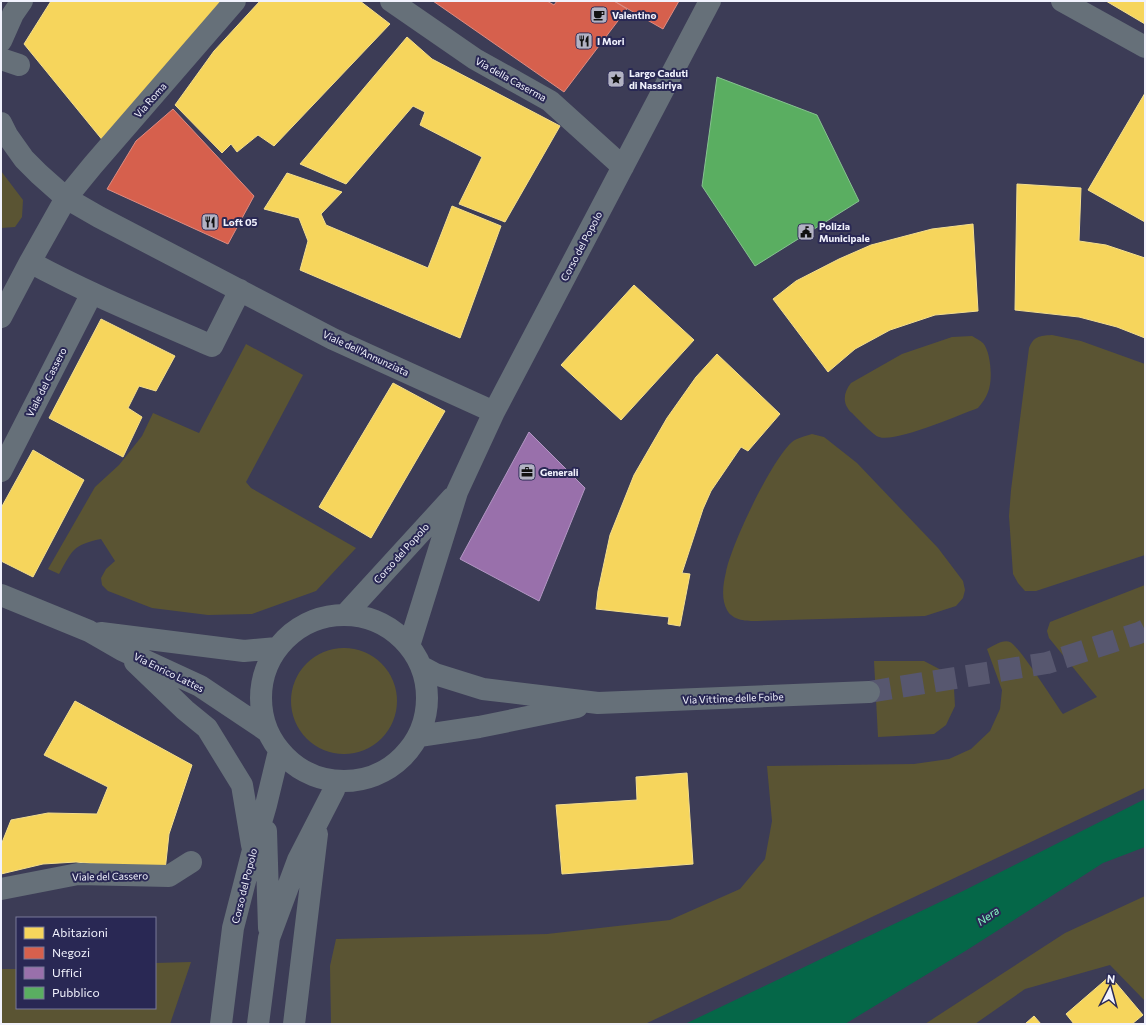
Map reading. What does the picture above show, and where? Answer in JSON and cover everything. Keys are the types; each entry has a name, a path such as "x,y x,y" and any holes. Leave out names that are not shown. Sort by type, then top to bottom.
{"street":[{"path":"1,41 13,14 22,1"},
{"name":"Via Roma","path":"66,198 88,161 235,1"},
{"name":"Via della Caserma","path":"391,1 475,59 550,101 623,167"},
{"name":"Corso del Popolo","path":"409,646 456,492 494,412 710,1"},
{"path":"1062,1 1145,47"},
{"name":"Viale dell'Annunziata","path":"1,123 7,135 24,159 66,198 99,217 333,339 494,412"},
{"path":"1,317 66,198"},
{"path":"30,262 55,276 212,346 240,290"},
{"name":"Viale del Cassero","path":"1,471 92,293"},
{"name":"Corso del Popolo","path":"345,614 456,492"},
{"name":"Via Enrico Lattes","path":"4,598 89,631 122,650 200,686 267,731"},
{"path":"345,614 369,619 391,629 409,646 422,667 428,689 427,713 419,736 399,762 370,778 336,781 315,777 296,766 279,751 267,731 261,710 261,688 266,667 277,648 295,630 319,618 345,614"},
{"name":"Via Enrico Lattes","path":"89,631 244,652 277,648"},
{"path":"122,650 185,710 207,728 242,785 253,850"},
{"name":"Via Vittime delle Foibe","path":"422,667 435,674 482,689 598,703"},
{"name":"Via Vittime delle Foibe","path":"419,736 479,727 598,703 869,692"},
{"name":"Corso del Popolo","path":"221,1024 233,928 279,751"},
{"path":"269,938 298,860 334,790 336,781"},
{"path":"258,1024 269,938 266,805"},
{"path":"294,1024 319,820"},
{"name":"Viale del Cassero","path":"1,889 78,874 169,876 191,862"}],"shaded area":[{"path":"1,171 23,200 22,217 15,227 1,228"},
{"path":"1052,335 1081,341 1145,364 1145,555 1036,591 1025,591 1013,574 1009,516 1011,490 1029,348 1033,341 1038,337"},
{"path":"972,336 982,342 986,347 991,374 990,387 978,408 943,422 899,436 887,438 879,437 873,434 846,406 845,395 851,383 902,354 952,337"},
{"path":"246,344 303,375 246,482 251,488 356,548 316,591 252,614 208,615 152,608 108,591 102,585 101,578 106,569 115,561 101,539 91,541 74,550 59,574 48,569 95,487 119,465 142,436 153,413 199,433"},
{"path":"812,434 824,437 857,463 938,548 963,581 965,590 963,598 956,606 925,616 753,621 740,620 730,614 724,601 724,581 729,559 753,503 784,451 792,442"},
{"path":"1145,585 1145,788 645,1024 331,1024 330,966 336,939 547,934 670,920 740,889 765,859 772,821 767,766 914,764 949,759 971,749 990,731 1000,709 1002,690 987,649 998,643 1007,641 1015,646 1063,714 1097,697 1049,638 1047,631 1050,622"},
{"path":"344,648 364,652 382,663 393,681 397,701 393,721 382,739 364,750 344,754 324,750 306,739 295,721 291,701 295,681 306,663 324,652"},
{"path":"874,661 924,661 945,672 954,689 955,706 946,725 934,734 878,737"},
{"path":"1145,896 1145,1001 1110,965 1025,989 975,1024 925,1024 1065,933"},
{"path":"191,962 170,1024 1,1024 1,969 16,969 16,1009 156,1009 156,963"}],"water":[{"name":"Nera","path":"1145,799 1145,847 1103,863 967,950 845,1024 685,1024 963,891"}],"building: Abitazioni":[{"path":"51,1 227,1 104,142 24,44"},
{"path":"260,1 360,1 390,24 274,146 258,135 237,152 231,144 222,153 175,105 214,51"},
{"path":"1106,1 1145,1 1145,24"},
{"path":"407,37 432,59 560,126 505,222 459,204 482,157 420,125 425,112 413,106 346,184 300,164"},
{"path":"1145,93 1145,222 1088,190"},
{"path":"287,173 342,192 321,214 326,225 428,268 452,206 501,226 460,338 300,270 308,241 299,218 264,209"},
{"path":"1017,184 1081,188 1079,241 1106,245 1145,258 1145,338 1117,327 1079,317 1015,310"},
{"path":"973,224 978,311 935,315 890,330 855,349 828,372 773,299 796,281 839,259 871,245 932,229"},
{"path":"634,285 694,340 621,420 561,365"},
{"path":"101,319 175,356 156,391 139,386 128,408 142,417 123,457 49,418"},
{"path":"717,354 780,414 748,451 741,447 711,491 703,509 682,573 690,574 680,626 668,624 669,617 596,609 598,591 610,535 634,475 667,418 696,377"},
{"path":"393,383 445,411 371,538 319,507"},
{"path":"33,450 84,480 33,577 1,561 1,508"},
{"path":"75,701 192,765 169,834 165,871 76,862 43,864 1,874 1,845 11,820 48,813 97,814 108,787 44,755"},
{"path":"687,773 693,864 562,874 556,805 637,800 636,777"},
{"path":"1110,976 1143,1015 1132,1024 1074,1024 1066,1014"},
{"path":"1034,1016 1041,1024 1025,1024"}],"building: Negozi":[{"path":"433,1 547,1 554,5 557,1 614,1 627,9 564,92"},
{"path":"614,1 679,1 663,29"},
{"path":"173,109 254,196 228,244 107,189 136,141"}],"building: Uffici":[{"path":"529,432 585,488 539,601 460,559"}],"building: Pubblico":[{"path":"717,77 817,115 859,201 755,266 702,186"}],"tunnel":[{"path":"869,692 1047,663 1145,630"}],"place":[{"name":"Valentino","path":"599,15"},
{"name":"I Mori","path":"584,41"},
{"name":"Largo Caduti di Nassiriya","path":"616,79"},
{"name":"Loft 05","path":"210,222"},
{"name":"Polizia Municipale","path":"806,232"},
{"name":"Generali","path":"527,472"}]}
